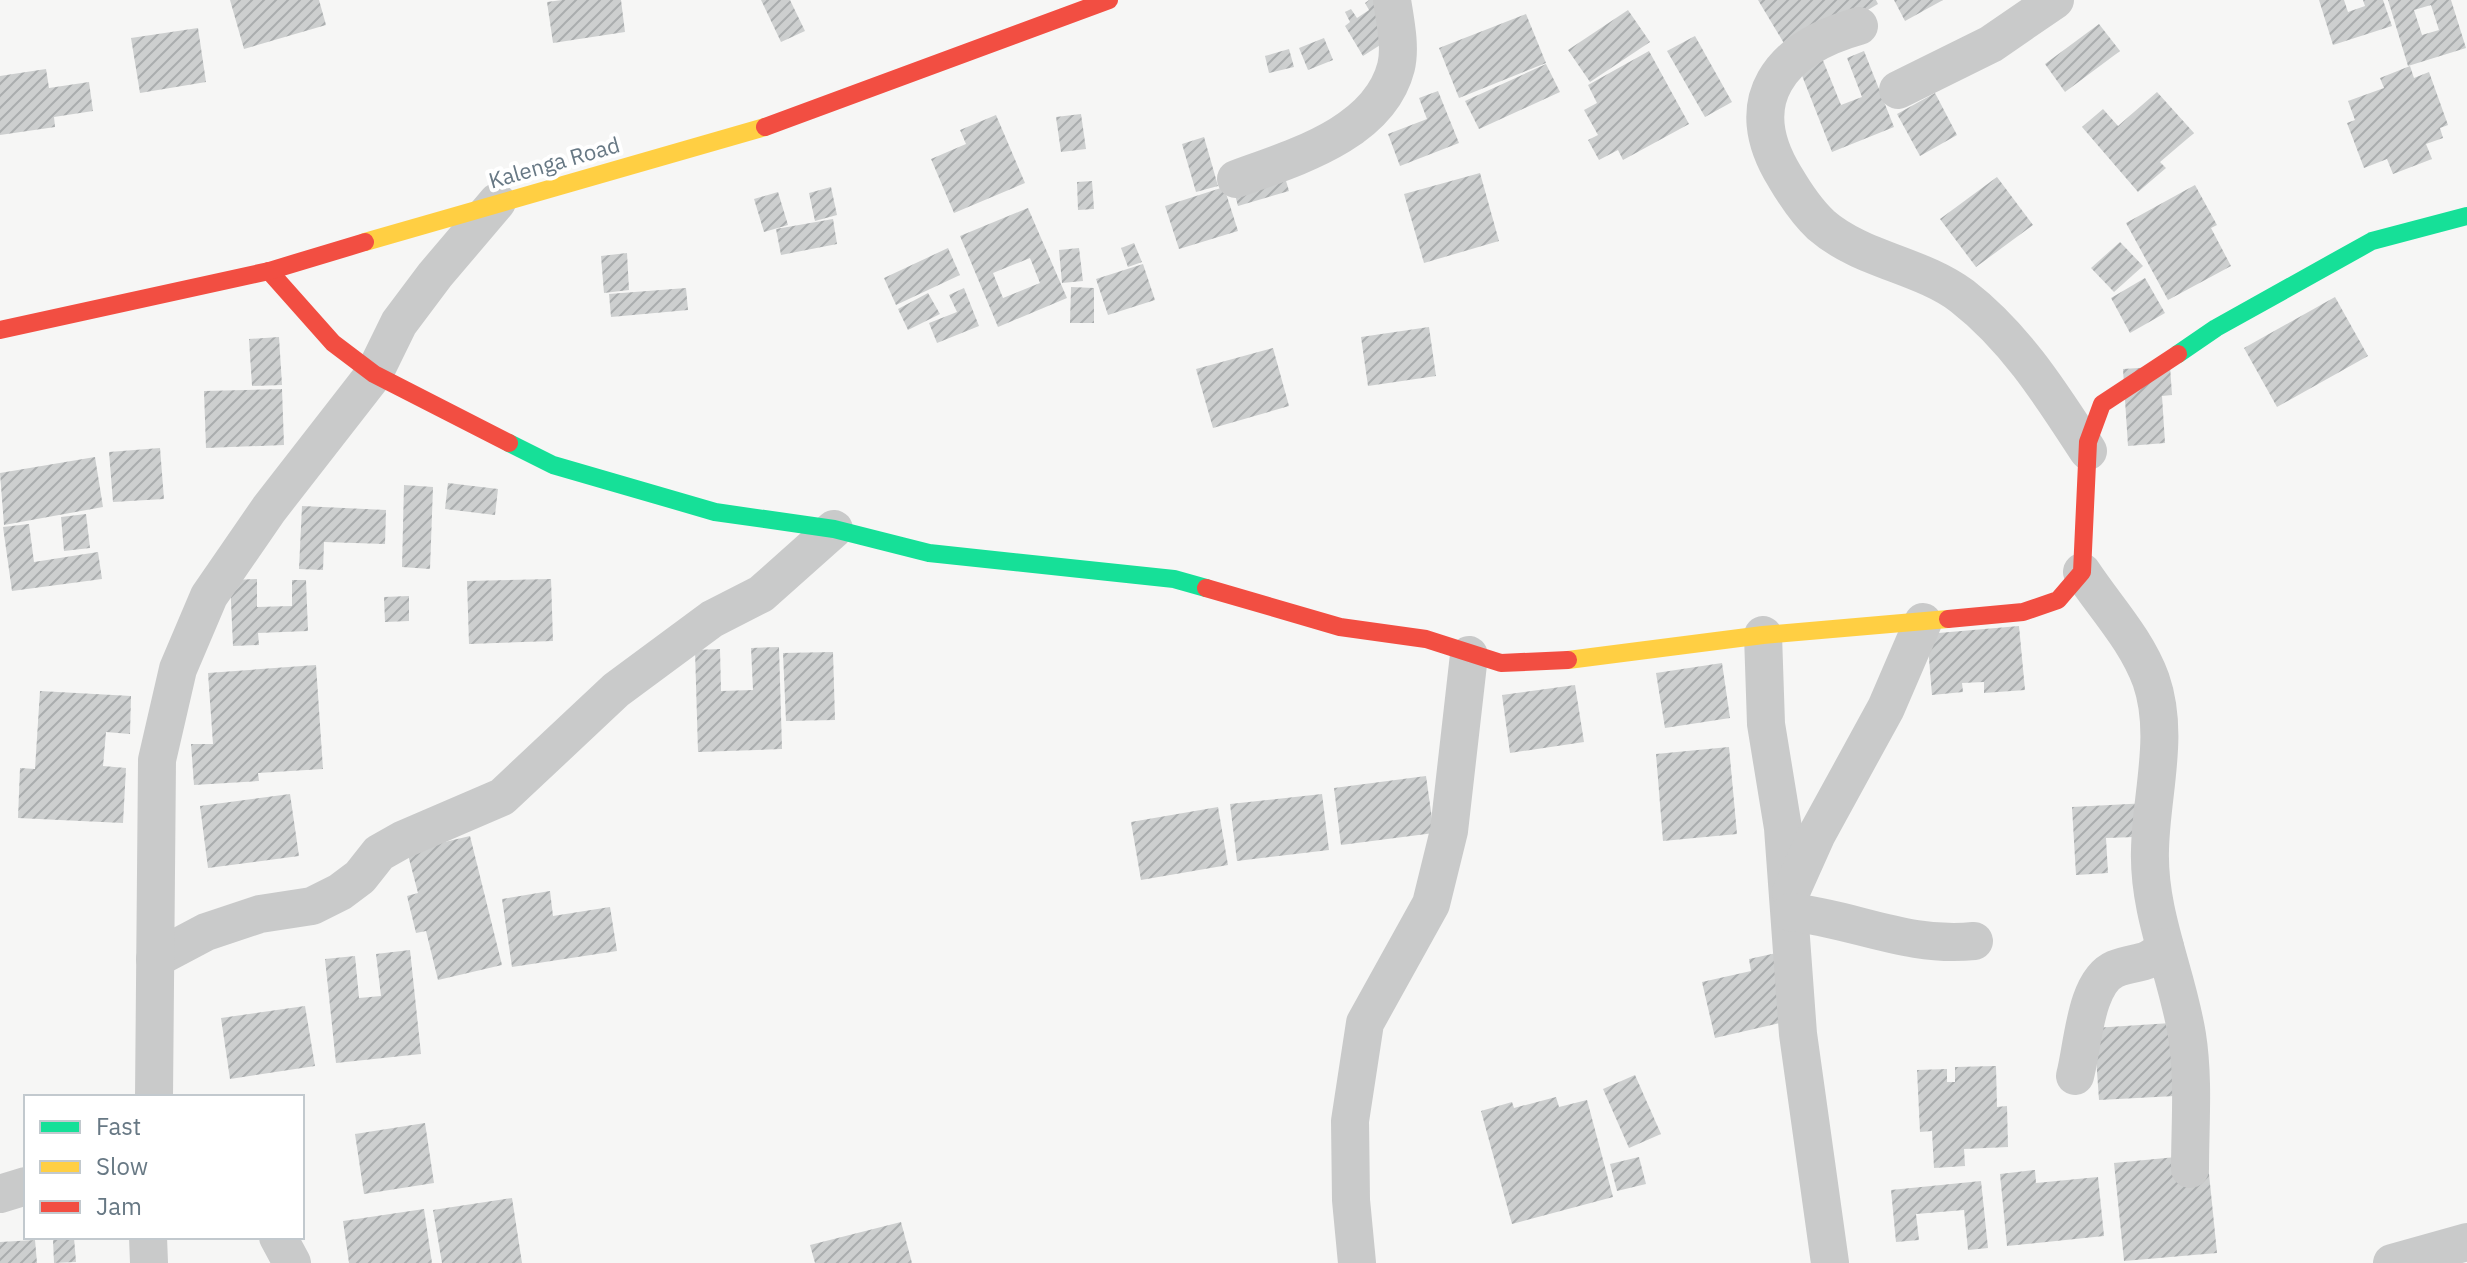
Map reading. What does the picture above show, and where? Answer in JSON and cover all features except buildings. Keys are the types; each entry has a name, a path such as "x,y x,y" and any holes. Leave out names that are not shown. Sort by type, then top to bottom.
{"street":[{"name":"Kalenga Road","path":"0,330 269,271 497,202 764,128 1109,0"},
{"path":"1236,179 1301,155 1351,127 1387,93 1397,64 1392,0"},
{"path":"1898,90 1991,44 2055,0"},
{"path":"1859,26 1832,33 1803,51 1775,79 1763,109 1763,127 1776,164 1794,193 1822,226 1859,248 1959,294 2007,335 2088,451"},
{"path":"154,1095 157,760 178,669 209,596 269,509 374,374 399,323 497,202"},
{"path":"269,271 333,343 374,374 553,465 715,512 834,529 929,553 1174,579 1340,627 1426,639 1501,663 1545,663 1763,635 2023,612 2058,600 2082,572 2088,451 2102,404 2216,328 2372,241 2467,216"},
{"path":"155,959 206,932 260,914 312,906 360,877 379,853 502,797 616,690 712,619 761,594 834,529"},
{"path":"2082,572 2135,647 2151,680 2157,708 2158,765 2150,850 2153,893 2187,1037 2190,1169"},
{"path":"1789,904 1817,834 1886,708 1923,622"},
{"path":"1763,635 1766,724 1783,828 1798,1034 1830,1263"},
{"path":"1357,1263 1351,1200 1350,1121 1365,1023 1431,904 1449,831 1469,655"},
{"path":"1789,904 1901,938 1939,944 1974,941"},
{"path":"2075,1076 2094,990 2102,978 2113,970 2143,964 2165,947"},
{"path":"0,1194 24,1187"},
{"path":"148,1239 149,1263"},
{"path":"279,1239 292,1263"},
{"path":"2392,1263 2467,1242"}],"traffic: fast":[{"path":"2178,354 2216,328 2372,241 2467,216"},
{"path":"509,443 553,465 715,512 834,529 929,553 1174,579 1206,588"}],"traffic: slow":[{"path":"365,242 765,127"},
{"path":"1568,660 1763,635 1948,619"}],"traffic: jam":[{"path":"765,127 1109,0"},
{"path":"0,330 269,271 365,242"},
{"path":"269,271 333,343 374,374 509,443"},
{"path":"1948,619 2023,612 2058,600 2082,572 2088,442 2102,404 2178,354"},
{"path":"1206,588 1340,627 1426,639 1501,663 1568,660"}]}
